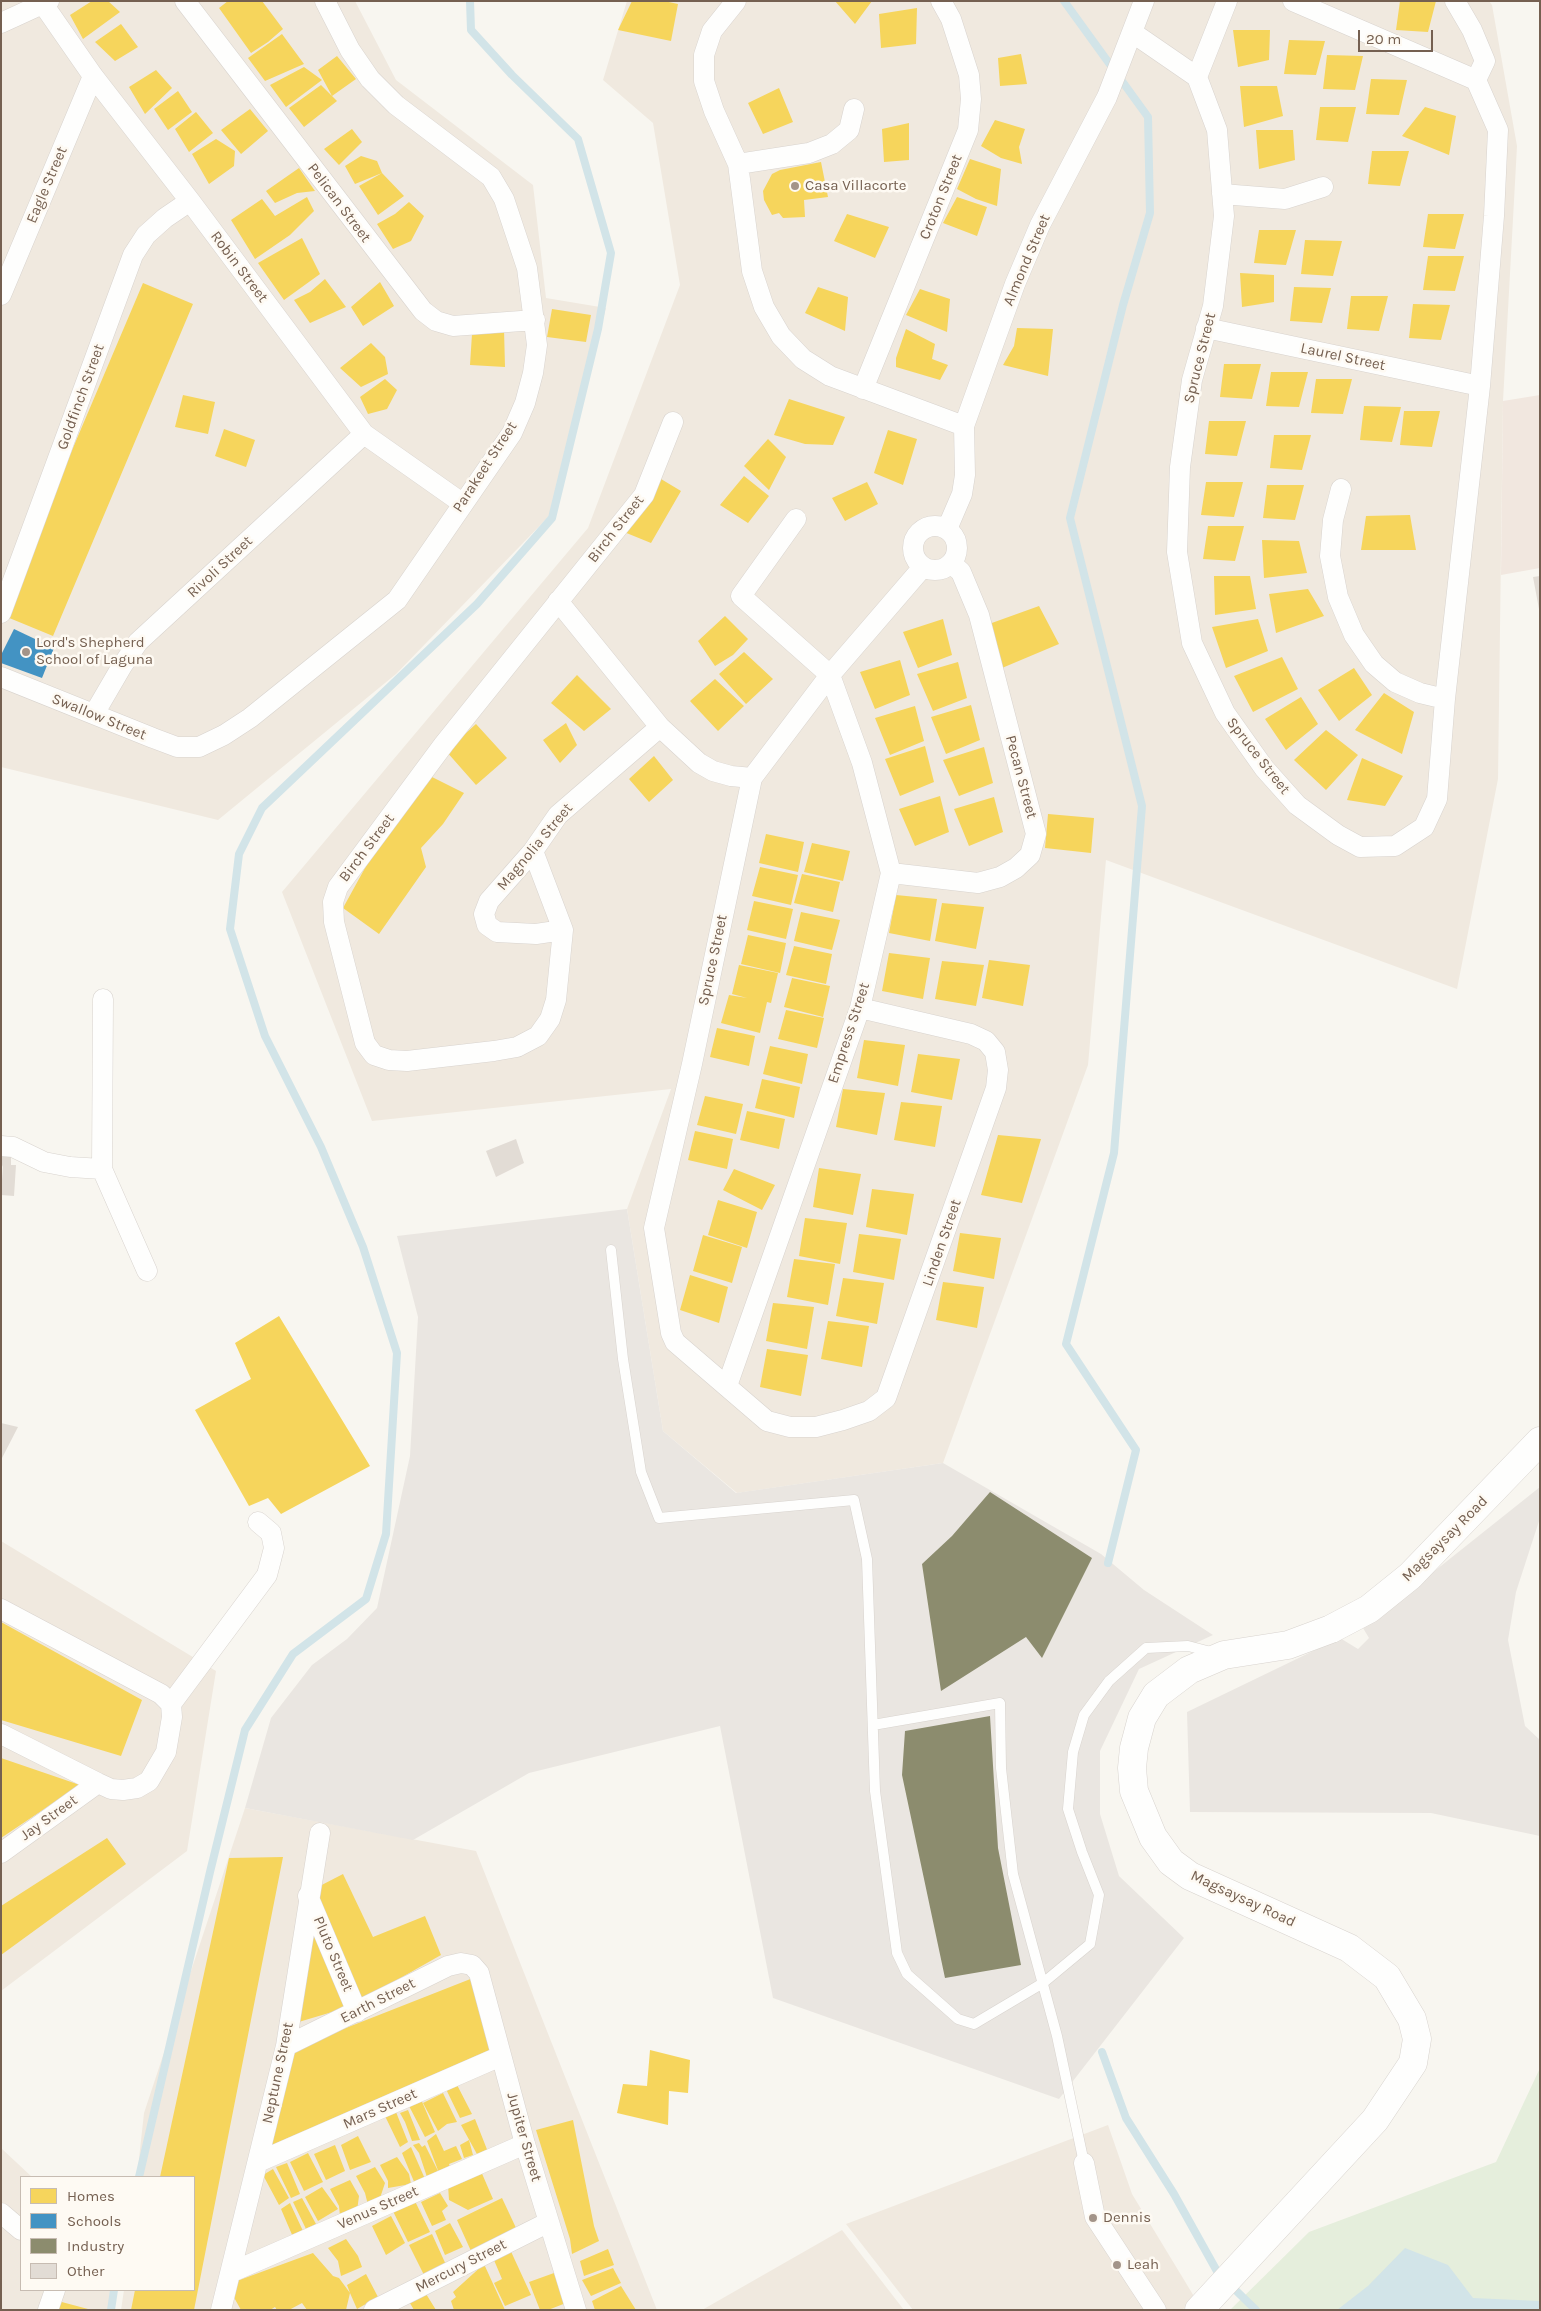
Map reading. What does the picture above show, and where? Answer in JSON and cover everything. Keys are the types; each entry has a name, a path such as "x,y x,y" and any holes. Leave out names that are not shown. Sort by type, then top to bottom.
{"main road":[{"name":"Magsaysay Road","path":"1206,2303 1374,2120 1413,2063 1417,2039 1412,2020 1398,1994 1387,1977 1370,1963 1349,1948 1190,1876 1171,1862 1153,1837 1134,1791 1132,1768 1134,1748 1142,1718 1156,1695 1189,1670 1224,1655 1288,1645 1331,1629 1369,1608 1410,1576 1540,1441"}],"street":[{"name":"Pelican Street","path":"185,1 422,311 436,321 453,326 535,320"},
{"name":"Parakeet Street","path":"199,747 224,735 250,718 397,600 512,432 524,403 533,373 537,345 527,268 504,199 491,177 396,104 370,79 350,50 325,1"},
{"path":"736,1 712,31 704,55 704,81 714,111 738,164 752,271 764,307 781,336 803,359 830,376 964,426"},
{"name":"Croton Street","path":"864,388 968,130 971,99 969,75 951,19 941,1"},
{"name":"Almond Street","path":"947,529 962,494 965,476 964,426 1026,254 1107,97 1144,1"},
{"path":"1133,33 1197,77 1227,1"},
{"path":"1293,1 1476,80 1485,61 1472,30 1455,1"},
{"path":"1,24 46,3"},
{"name":"Robin Street","path":"46,3 94,76 364,434 462,503"},
{"name":"Eagle Street","path":"1,295 94,76"},
{"name":"Spruce Street","path":"1197,77 1217,130 1224,216 1213,306 1192,380 1181,457 1178,552 1192,643 1225,713 1264,768 1297,805 1338,835 1360,847 1395,846 1424,827 1437,799 1445,698 1480,386 1494,216 1498,130 1476,80"},
{"path":"738,164 809,152 832,144 849,130 854,109"},
{"path":"1222,194 1285,199 1323,187"},
{"name":"Goldfinch Street","path":"1,613 133,255 146,235 165,218 190,201"},
{"name":"Laurel Street","path":"1206,328 1480,386"},
{"name":"Birch Street","path":"533,851 563,930 556,1000 550,1019 538,1036 517,1047 494,1051 407,1061 388,1060 374,1055 365,1043 334,922 333,902 338,887 438,752 644,495 673,422"},
{"name":"Rivoli Street","path":"94,714 138,642 364,434"},
{"path":"1341,489 1333,520 1330,556 1338,597 1354,636 1374,664 1395,682 1420,693 1445,698"},
{"path":"796,519 741,596 830,675"},
{"path":"937,526 947,529 954,535 958,545 956,555 951,563 943,569 933,570 924,567 916,560 913,550 914,540 919,532 928,527 937,526"},
{"name":"Pecan Street","path":"891,873 978,883 1000,877 1016,868 1030,855 1036,834 979,615 961,572 951,563"},
{"name":"Spruce Street","path":"727,1386 682,1350 671,1334 654,1228 692,1064 752,778 830,675 924,567"},
{"path":"558,601 660,727 699,763 731,776 752,778"},
{"name":"Empress Street","path":"727,1386 860,1008 891,873 862,763 830,675"},
{"name":"Swallow Street","path":"1,677 177,747 199,747"},
{"name":"Magnolia Street","path":"563,930 536,934 497,932 488,925 484,914 489,901 533,851 558,815 660,727"},
{"path":"103,999 102,1168 147,1271"},
{"name":"Linden Street","path":"727,1386 766,1421 790,1427 816,1426 844,1420 868,1411 886,1398 896,1375 996,1088 998,1070 995,1052 986,1041 971,1034 860,1008"},
{"path":"1,1146 13,1147 44,1162 70,1167 102,1168"},
{"path":"171,1704 267,1575 274,1548 271,1532 258,1522"},
{"path":"1,1608 161,1694 171,1704 172,1717 166,1752 150,1781 137,1788 123,1790 111,1789 1,1734"},
{"name":"Jay Street","path":"1,1853 98,1783"},
{"name":"Neptune Street","path":"222,2310 286,2046 308,1896 320,1833"},
{"name":"Pluto Street","path":"308,1896 357,2012"},
{"name":"Earth Street","path":"286,2046 448,1966 461,1963 472,1964"},
{"name":"Jupiter Street","path":"472,1964 479,1973 525,2144 576,2310"},
{"name":"Mars Street","path":"258,2162 501,2056"},
{"name":"Venus Street","path":"232,2272 525,2144"},
{"path":"1084,2163 1095,2217 1156,2310"},
{"path":"1,2213 20,2229"},
{"name":"Mercury Street","path":"374,2310 549,2222"},
{"path":"48,2310 56,2291"}],"lane":[{"path":"611,1250 623,1358 641,1472 659,1518 854,1500 867,1559 876,1800 898,1953 907,1974 958,2019 974,2024 1043,1983 1090,1944 1100,1895 1082,1852 1068,1809 1073,1752 1084,1715 1109,1681 1146,1648 1188,1646 1224,1655"},
{"path":"873,1724 1000,1703 1002,1768 1014,1874 1058,2036 1084,2163"}],"shaded area":[{"path":"1,1 355,1 396,80 533,185 546,298 606,308 554,511 396,674 218,820 1,767"},
{"path":"627,1 1489,1 1492,5 1517,146 1503,401 1498,779 1457,989 1106,860 1088,1065 943,1463 737,1493 663,1431 627,1209 671,1089 372,1121 282,892 588,528 680,285 653,123 603,80"},
{"path":"1540,395 1540,568 1501,575 1503,401"},
{"path":"627,1209 663,1431 736,1493 943,1463 1101,1554 1144,1590 1213,1635 1139,1669 1100,1751 1100,1814 1119,1876 1184,1938 1059,2099 773,1998 720,1726 529,1773 413,1840 245,1808 271,1718 312,1665 347,1639 377,1608 410,1456 418,1317 397,1236"},
{"path":"1540,1487 1540,1518 1516,1592 1508,1640 1525,1726 1540,1740 1540,1836 1431,1813 1190,1812 1187,1712 1340,1638 1358,1649 1369,1638 1363,1628"},
{"path":"1,1541 216,1671 187,1851 1,1991"},
{"path":"245,1808 476,1851 657,2310 121,2310 124,2291 195,2291 195,2176 137,2176 144,2113"},
{"path":"1108,2125 1132,2194 1195,2298 1182,2310 913,2310 846,2224"},
{"path":"1,2148 31,2176 20,2176 20,2291 114,2291 111,2310 1,2310"},
{"path":"842,2230 904,2310 702,2310"},
{"path":"1405,2248 1448,2265 1473,2298 1540,2301 1540,2310 1337,2310 1368,2286"}],"green space":[{"path":"1540,2068 1540,2310 1230,2310 1309,2232 1496,2162"}],"building: Homes":[{"path":"92,1 108,1 120,12 83,39 70,15"},
{"path":"228,1 262,1 283,29 251,53 219,8"},
{"path":"632,1 664,1 678,4 671,41 618,30"},
{"path":"835,1 872,1 855,24"},
{"path":"1400,1 1436,1 1428,32 1396,30"},
{"path":"917,8 916,44 881,48 879,14"},
{"path":"121,24 138,47 115,61 95,42"},
{"path":"1233,30 1270,30 1269,60 1238,67"},
{"path":"282,34 304,64 265,81 248,58"},
{"path":"1289,40 1325,41 1316,75 1284,74"},
{"path":"1021,54 1027,84 1000,86 998,58"},
{"path":"1327,55 1363,56 1355,90 1323,89"},
{"path":"337,56 356,79 332,96 318,70"},
{"path":"304,67 322,80 286,107 270,85"},
{"path":"156,70 172,88 145,114 129,87"},
{"path":"1371,79 1407,80 1399,115 1366,114"},
{"path":"321,85 337,101 304,127 289,108"},
{"path":"1240,86 1277,86 1283,116 1244,127"},
{"path":"779,88 793,122 763,134 748,103"},
{"path":"178,91 192,112 168,130 154,109"},
{"path":"1320,107 1356,107 1348,142 1316,140"},
{"path":"1425,107 1456,116 1449,155 1402,136"},
{"path":"250,109 268,131 241,154 221,130"},
{"path":"196,112 213,133 189,152 175,129"},
{"path":"995,120 1025,129 1019,147 1022,164 1001,158 981,146"},
{"path":"909,123 909,160 884,162 882,129"},
{"path":"352,129 362,142 339,165 324,149"},
{"path":"1256,130 1293,130 1295,160 1259,169"},
{"path":"216,139 235,151 234,166 209,184 192,154"},
{"path":"1372,151 1409,151 1400,186 1368,184"},
{"path":"361,156 377,161 382,173 355,184 345,166"},
{"path":"970,159 1001,169 997,206 976,199 957,189"},
{"name":"Casa Villacorte","path":"821,162 828,197 804,200 805,217 783,218 779,213 772,215 764,200 763,191 772,174 780,170"},
{"path":"299,168 315,191 297,193 275,203 266,191"},
{"path":"382,173 404,196 378,215 359,186"},
{"path":"307,197 314,211 290,235 255,259 231,220 262,199 275,216"},
{"path":"957,197 987,207 977,236 943,223"},
{"path":"409,202 424,216 411,241 393,249 377,224 395,214"},
{"path":"847,214 889,227 875,258 834,241"},
{"path":"1428,214 1464,214 1455,249 1423,247"},
{"path":"1259,230 1296,230 1286,265 1254,263"},
{"path":"302,238 320,274 284,300 258,263"},
{"path":"1305,240 1342,241 1333,276 1301,274"},
{"path":"1428,256 1464,256 1455,291 1423,290"},
{"path":"1240,273 1274,275 1274,302 1242,307"},
{"path":"325,279 346,307 310,323 294,300 310,292"},
{"path":"380,282 394,306 363,326 351,307"},
{"path":"143,283 193,304 53,636 2,615"},
{"path":"818,287 848,297 845,331 805,313"},
{"path":"1294,287 1331,288 1322,323 1290,321"},
{"path":"920,289 950,299 947,332 906,315"},
{"path":"1351,296 1388,296 1379,331 1347,329"},
{"path":"1413,304 1450,305 1441,340 1409,338"},
{"path":"552,309 591,315 586,342 547,337"},
{"path":"1017,328 1053,329 1048,376 1003,365 1014,346"},
{"path":"504,329 505,367 470,365 472,334"},
{"path":"906,329 935,344 932,359 948,365 940,380 896,367 896,358"},
{"path":"371,343 385,357 388,374 361,387 340,368"},
{"path":"1224,364 1261,364 1252,399 1220,397"},
{"path":"1271,372 1308,372 1299,407 1266,406"},
{"path":"385,379 397,390 387,409 368,414 360,397"},
{"path":"1316,379 1352,379 1343,414 1311,413"},
{"path":"183,395 215,402 208,434 175,427"},
{"path":"789,399 845,417 833,445 805,444 774,435"},
{"path":"1364,406 1401,407 1392,442 1360,440"},
{"path":"1404,411 1440,411 1432,447 1400,445"},
{"path":"1209,421 1246,421 1237,456 1205,454"},
{"path":"224,429 255,440 246,467 215,456"},
{"path":"888,430 917,439 903,485 874,473"},
{"path":"1274,435 1311,435 1302,470 1270,468"},
{"path":"768,439 786,457 769,490 744,466"},
{"path":"744,476 769,496 748,523 720,505"},
{"path":"661,479 681,491 651,543 624,532"},
{"path":"867,482 878,504 845,521 832,498"},
{"path":"1206,482 1243,482 1234,517 1201,515"},
{"path":"1267,485 1304,485 1295,520 1263,518"},
{"path":"1410,515 1416,550 1361,550 1366,516"},
{"path":"1208,526 1244,526 1235,561 1203,559"},
{"path":"1262,540 1299,541 1307,573 1264,578"},
{"path":"1214,576 1250,576 1256,609 1215,615"},
{"path":"1308,589 1324,616 1276,633 1269,594"},
{"path":"1039,606 1059,644 1002,668 989,624"},
{"path":"725,616 748,639 733,655 715,666 698,641"},
{"path":"943,619 952,655 918,668 903,632"},
{"path":"1258,619 1268,651 1226,668 1212,627"},
{"path":"744,652 773,679 746,704 719,674"},
{"path":"1282,657 1298,689 1253,712 1234,676"},
{"path":"900,660 910,695 875,709 860,672"},
{"path":"958,662 967,698 933,711 917,674"},
{"path":"1354,668 1372,695 1339,721 1318,690"},
{"path":"577,675 611,709 584,731 551,703"},
{"path":"715,679 744,706 718,731 690,701"},
{"path":"1384,693 1414,712 1402,754 1355,730"},
{"path":"1301,697 1318,724 1286,750 1265,719"},
{"path":"971,705 980,740 946,754 931,717"},
{"path":"915,706 924,741 890,755 875,718"},
{"path":"566,723 577,745 560,763 543,740"},
{"path":"476,724 507,758 476,785 446,751"},
{"path":"1326,730 1358,755 1326,790 1294,760"},
{"path":"925,746 934,782 900,796 885,759"},
{"path":"984,747 993,783 959,796 943,760"},
{"path":"654,756 673,780 649,802 629,779"},
{"path":"1362,758 1403,776 1385,806 1347,800"},
{"path":"428,775 464,793 443,824 421,848 426,867 379,934 343,908 387,828"},
{"path":"940,796 949,832 915,846 899,809"},
{"path":"994,797 1003,832 969,846 954,809"},
{"path":"1048,814 1094,818 1091,853 1045,848"},
{"path":"766,834 804,842 798,872 759,863"},
{"path":"812,843 850,851 843,881 804,872"},
{"path":"760,867 798,875 791,905 752,896"},
{"path":"802,874 840,882 833,912 794,903"},
{"path":"896,895 937,899 930,941 889,933"},
{"path":"754,901 793,909 786,939 747,930"},
{"path":"942,903 984,907 976,949 935,941"},
{"path":"801,912 840,920 832,950 794,941"},
{"path":"748,935 786,943 780,973 741,964"},
{"path":"794,946 832,954 826,984 786,975"},
{"path":"889,953 930,958 923,999 882,991"},
{"path":"989,960 1030,965 1023,1006 982,998"},
{"path":"942,961 984,965 976,1006 935,999"},
{"path":"739,965 778,973 771,1003 767,1002 760,1033 721,1023 729,995 747,998 732,994"},
{"path":"792,978 830,986 823,1017 784,1007"},
{"path":"786,1010 824,1018 817,1048 778,1039"},
{"path":"717,1028 755,1036 749,1066 710,1057"},
{"path":"864,1040 905,1045 898,1086 857,1078"},
{"path":"770,1046 808,1054 802,1084 763,1074"},
{"path":"918,1054 960,1059 952,1100 911,1092"},
{"path":"762,1079 800,1087 794,1118 755,1108"},
{"path":"843,1089 885,1093 877,1135 836,1127"},
{"path":"705,1096 743,1104 736,1134 697,1125"},
{"path":"901,1102 942,1106 935,1147 894,1140"},
{"path":"747,1111 785,1119 779,1149 740,1140"},
{"path":"695,1131 733,1139 727,1169 688,1160"},
{"path":"998,1135 1041,1139 1022,1203 981,1195"},
{"path":"819,1168 861,1174 853,1215 813,1207"},
{"path":"734,1169 775,1185 762,1210 723,1190"},
{"path":"872,1189 914,1194 907,1235 866,1227"},
{"path":"718,1200 757,1212 747,1248 708,1235"},
{"path":"805,1218 847,1223 840,1264 799,1256"},
{"path":"960,1233 1001,1238 994,1279 953,1271"},
{"path":"859,1234 901,1239 894,1280 853,1272"},
{"path":"703,1235 742,1247 732,1283 693,1271"},
{"path":"794,1259 835,1264 828,1305 787,1297"},
{"path":"690,1275 728,1287 719,1323 680,1310"},
{"path":"843,1278 884,1283 877,1324 836,1316"},
{"path":"943,1282 984,1287 977,1328 936,1320"},
{"path":"773,1303 814,1307 807,1349 766,1341"},
{"path":"279,1316 370,1466 281,1514 268,1498 249,1506 195,1410 251,1379 235,1343"},
{"path":"828,1321 869,1326 862,1367 821,1359"},
{"path":"767,1349 808,1355 801,1396 760,1387"},
{"path":"1,1622 142,1700 121,1756 1,1720"},
{"path":"1,1758 80,1785 1,1838"},
{"path":"107,1838 126,1864 1,1955 1,1906"},
{"path":"283,1857 194,2310 131,2310 135,2291 195,2291 195,2176 160,2176 229,1858"},
{"path":"343,1874 373,1937 425,1916 441,1955 360,2001 314,1889"},
{"path":"313,1922 349,2007 292,2024"},
{"path":"473,1978 491,2056 268,2154 295,2048"},
{"path":"650,2050 690,2060 688,2093 669,2091 668,2125 617,2113 623,2084 647,2086"},
{"path":"455,2081 472,2114 460,2118 445,2087"},
{"path":"443,2093 457,2122 447,2124 438,2131 423,2103"},
{"path":"420,2097 435,2132 425,2137 408,2104"},
{"path":"408,2110 420,2140 412,2141 400,2113"},
{"path":"396,2112 408,2142 400,2147 385,2116"},
{"path":"475,2119 488,2152 478,2156 461,2125"},
{"path":"573,2120 594,2226 599,2241 572,2254 570,2239 536,2130"},
{"path":"436,2134 444,2151 456,2146 462,2159 449,2164 451,2170 439,2173 427,2141"},
{"path":"358,2136 371,2162 350,2170 341,2145"},
{"path":"469,2140 473,2155 464,2158 460,2145"},
{"path":"419,2143 422,2147 425,2145 439,2173 427,2177 419,2153 413,2145"},
{"path":"335,2145 345,2171 326,2180 314,2154"},
{"path":"411,2147 425,2179 415,2184 402,2153"},
{"path":"308,2153 323,2182 304,2191 290,2162"},
{"path":"397,2157 409,2174 411,2184 388,2188 388,2181 380,2165"},
{"path":"287,2163 300,2194 291,2198 276,2167"},
{"path":"375,2167 385,2183 380,2198 368,2205 365,2193 356,2176"},
{"path":"273,2169 289,2198 279,2205 263,2175"},
{"path":"480,2169 493,2199 468,2210 449,2200 448,2185"},
{"path":"350,2180 359,2196 357,2211 340,2216 339,2206 330,2189"},
{"path":"322,2187 338,2209 318,2221 305,2197"},
{"path":"440,2193 448,2206 442,2211 446,2220 432,2226 421,2202"},
{"path":"413,2197 430,2232 408,2242 391,2207"},
{"path":"302,2198 316,2224 306,2229 293,2202"},
{"path":"502,2198 517,2230 471,2251 457,2220"},
{"path":"290,2203 303,2231 293,2237 281,2209"},
{"path":"391,2216 405,2243 386,2255 372,2226"},
{"path":"450,2223 463,2247 445,2255 435,2231"},
{"path":"432,2234 447,2267 425,2277 409,2245"},
{"path":"346,2239 358,2256 362,2267 341,2276 338,2261 328,2248"},
{"path":"508,2245 531,2295 505,2306 494,2283 502,2279 491,2253"},
{"path":"608,2249 614,2265 584,2276 580,2261"},
{"path":"313,2253 333,2276 339,2278 350,2293 346,2310 307,2310 302,2303 289,2310 277,2310 275,2307 270,2310 241,2310 231,2292 234,2282"},
{"path":"484,2264 505,2310 454,2310 451,2301 456,2297 453,2292"},
{"path":"613,2268 621,2283 591,2296 582,2280"},
{"path":"554,2273 566,2303 548,2310 540,2310 529,2282"},
{"path":"366,2274 378,2297 357,2309 347,2285"},
{"path":"621,2286 636,2310 595,2310 592,2301"},
{"path":"423,2289 436,2310 414,2310 407,2298"},
{"path":"58,2301 88,2309 88,2310 56,2310"}],"building: Schools":[{"path":"14,629 54,648 42,678 1,663 1,655"}],"building: Industry":[{"path":"990,1492 1092,1558 1042,1658 1026,1637 941,1691 922,1564 952,1536"},
{"path":"990,1716 998,1848 1021,1965 945,1978 902,1775 905,1731"}],"building: Other":[{"path":"1540,576 1540,609 1539,609 1533,577"},
{"path":"516,1139 524,1163 496,1177 486,1151"},
{"path":"1,1151 11,1152 11,1165 16,1165 14,1196 1,1195 3,1165 1,1169"},
{"path":"1,1423 18,1427 1,1460"}],"waterway":[{"path":"139,2176 245,1730 293,1654 366,1599 386,1534 397,1353 363,1247 321,1147 265,1036 230,929 239,854 262,808 477,604 552,518 598,329 611,253 578,139 512,75 471,30 470,1"},
{"path":"1064,1 1148,117 1150,213 1123,305 1070,518 1142,806 1114,1153 1066,1344 1136,1450 1108,1563"},
{"path":"1102,2052 1126,2118 1174,2194 1218,2273 1256,2310"},
{"path":"111,2310 114,2291"}],"place":[{"name":"Casa Villacorte","path":"795,186"},
{"name":"Lord's Shepherd School of Laguna","path":"26,652"},
{"name":"Dennis","path":"1093,2218"},
{"name":"Leah","path":"1117,2265"}]}
